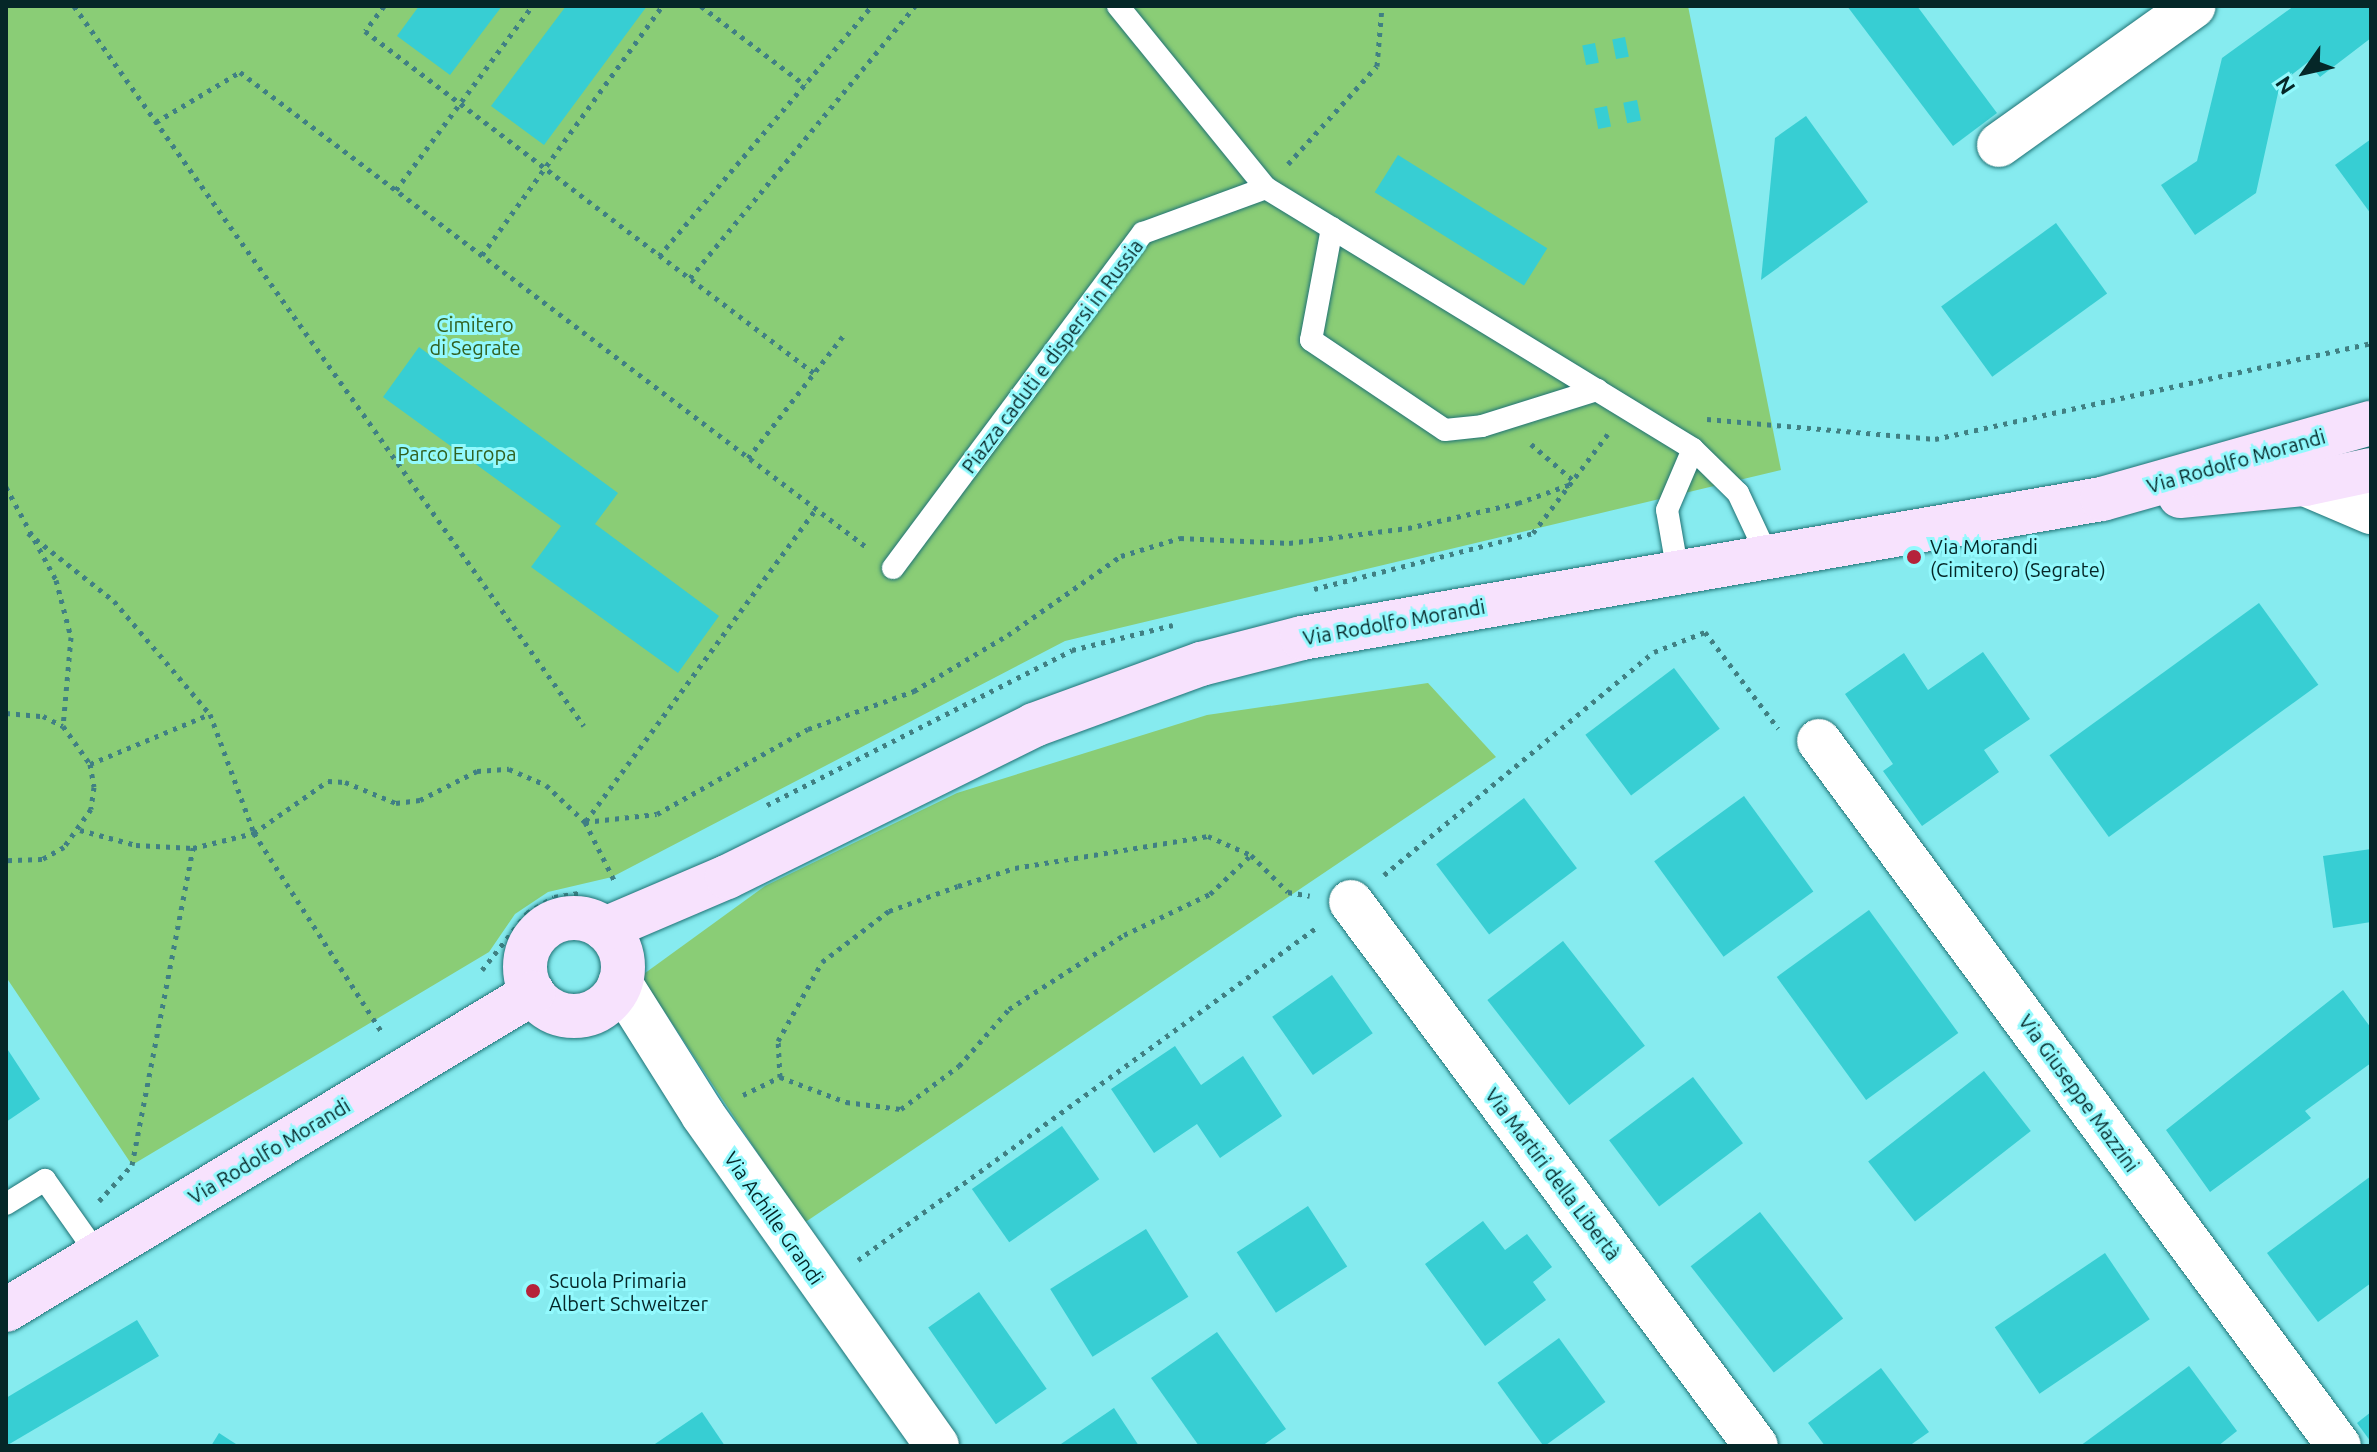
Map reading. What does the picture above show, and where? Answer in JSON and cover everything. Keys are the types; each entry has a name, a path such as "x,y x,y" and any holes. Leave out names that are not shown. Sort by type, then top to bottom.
{"street":[{"path":"1999,145 2194,6"},
{"name":"Via Rodolfo Morandi","path":"2102,499 2371,423"},
{"name":"Via Rodolfo Morandi","path":"6,1310 88,1240 533,993 552,1010 583,1015 610,1001 616,958 727,877 1034,725 1201,664 1302,638 2102,499 2305,484 2371,470"},
{"path":"2305,484 2371,512"},
{"name":"Via Giuseppe Mazzini","path":"1819,741 2339,1446"},
{"name":"Via Martiri della Libertà","path":"1351,902 1756,1446"},
{"path":"533,993 527,952 545,928 578,918 616,958"},
{"name":"Via Achille Grandi","path":"616,958 703,1115 937,1446"}],"lane":[{"path":"1118,6 1266,188 1693,449 1738,493 1768,557"},
{"name":"Piazza caduti e dispersi in Russia","path":"893,568 1143,233 1266,188"},
{"path":"1332,228 1311,340 1445,430 1503,419 1597,390"},
{"path":"1678,573 1667,510 1693,449"},
{"path":"6,1204 45,1180 88,1240"}],"path":[{"path":"74,6 584,726"},
{"path":"384,6 365,31 814,373"},
{"path":"396,190 532,6"},
{"path":"482,255 662,6"},
{"path":"701,6 805,85"},
{"path":"659,256 872,6"},
{"path":"690,278 915,6"},
{"path":"1266,188 1377,66 1382,6"},
{"path":"156,122 240,72 893,568"},
{"path":"748,458 843,336"},
{"path":"1700,418 1935,439 2371,343"},
{"path":"585,822 657,814 808,729 914,691 1008,635 1121,556 1180,538 1289,543 1408,528 1518,503 1575,483 1627,406"},
{"path":"1503,419 1575,483"},
{"path":"6,487 28,533 56,580 71,637 63,726"},
{"path":"585,822 816,509"},
{"path":"28,533 114,601 210,714 254,833 384,1036"},
{"path":"822,1287 1351,902 1654,652 1705,632 1794,751 1819,741"},
{"path":"6,713 43,716 63,726 90,764 91,809 80,830 64,847 42,859 6,860"},
{"path":"90,764 210,714"},
{"path":"80,830 136,845 193,848 254,833 328,781 345,782 396,803 420,800 477,771 509,769 546,785 585,822 618,888"},
{"path":"780,1077 778,1041 822,962 889,911 1015,868 1208,836 1251,855 1288,892 1351,902"},
{"path":"88,1240 132,1165 193,848"},
{"path":"703,1115 780,1077 846,1102 901,1109 959,1066 1009,1009 1124,935 1210,894 1251,855"}],"green space":[{"name":"Parco Europa","path":"6,6 1688,6 1781,470 1065,641 612,877 548,892 515,914 489,952 132,1165 6,977"},
{"path":"1428,683 1496,757 804,1223 641,976 765,886 957,793 1207,715"}],"building":[{"path":"419,6 502,6 450,75 397,36"},
{"path":"566,6 647,6 544,145 491,106"},
{"path":"1847,6 1917,6 1997,113 1953,146"},
{"path":"2294,6 2371,6 2371,38 2320,77 2308,62 2280,84 2256,193 2195,235 2161,185 2197,161 2222,58"},
{"path":"1625,37 1629,57 1616,59 1612,39"},
{"path":"1595,43 1599,63 1586,65 1582,45"},
{"path":"1637,100 1641,121 1627,123 1623,103"},
{"path":"1607,106 1611,127 1598,129 1594,108"},
{"path":"1806,116 1868,202 1761,280 1775,138"},
{"path":"2371,139 2371,214 2335,165"},
{"path":"1398,155 1547,248 1524,286 1375,192"},
{"path":"2056,223 2107,293 1992,377 1941,306"},
{"path":"419,347 618,493 595,524 719,616 678,673 531,567 561,526 383,397"},
{"path":"2259,603 2318,685 2109,837 2049,755"},
{"path":"1983,652 2030,719 1984,750 1999,772 1922,826 1883,771 1893,764 1845,694 1904,653 1928,690"},
{"path":"1674,668 1720,729 1631,795 1585,735"},
{"path":"1744,796 1813,891 1724,957 1654,861"},
{"path":"1524,798 1577,868 1489,934 1436,864"},
{"path":"2371,849 2371,922 2333,928 2323,856"},
{"path":"1869,910 1958,1033 1866,1100 1777,977"},
{"path":"1563,941 1645,1046 1569,1105 1487,1000"},
{"path":"1332,975 1373,1033 1313,1075 1272,1017"},
{"path":"2343,990 2371,1028 2371,1063 2305,1111 2311,1118 2210,1192 2166,1130"},
{"path":"1175,1046 1201,1085 1243,1056 1282,1116 1220,1158 1197,1124 1154,1153 1111,1089"},
{"path":"6,1047 40,1099 6,1122"},
{"path":"1984,1071 2031,1131 1915,1221 1868,1162"},
{"path":"1693,1077 1743,1143 1659,1206 1609,1140"},
{"path":"1062,1126 1099,1179 1009,1242 972,1189"},
{"path":"2371,1176 2371,1283 2318,1322 2267,1253"},
{"path":"1308,1206 1347,1266 1276,1313 1237,1252"},
{"path":"1760,1212 1843,1318 1774,1373 1691,1266"},
{"path":"1483,1221 1505,1250 1527,1234 1552,1267 1533,1282 1546,1300 1485,1346 1425,1264"},
{"path":"1146,1229 1188,1297 1093,1357 1050,1289"},
{"path":"2105,1253 2150,1319 2039,1394 1995,1327"},
{"path":"979,1292 1047,1389 996,1424 928,1328"},
{"path":"137,1320 159,1356 6,1446 6,1398"},
{"path":"1217,1332 1286,1429 1262,1446 1199,1446 1151,1378"},
{"path":"1559,1338 1605,1402 1544,1446 1498,1383"},
{"path":"2189,1366 2237,1431 2218,1446 2080,1446"},
{"path":"1881,1368 1929,1432 1909,1446 1825,1446 1808,1423"},
{"path":"1114,1408 1139,1446 1058,1446"},
{"path":"702,1412 725,1446 652,1446"},
{"path":"2371,1412 2371,1442 2357,1423"},
{"path":"219,1433 239,1446 211,1446"}],"place":[{"name":"Via Morandi (Cimitero) (Segrate)","path":"1914,557"},
{"name":"Scuola Primaria Albert Schweitzer","path":"533,1291"}],"park label":[{"name":"Cimitero di Segrate","path":"475,336"}]}
